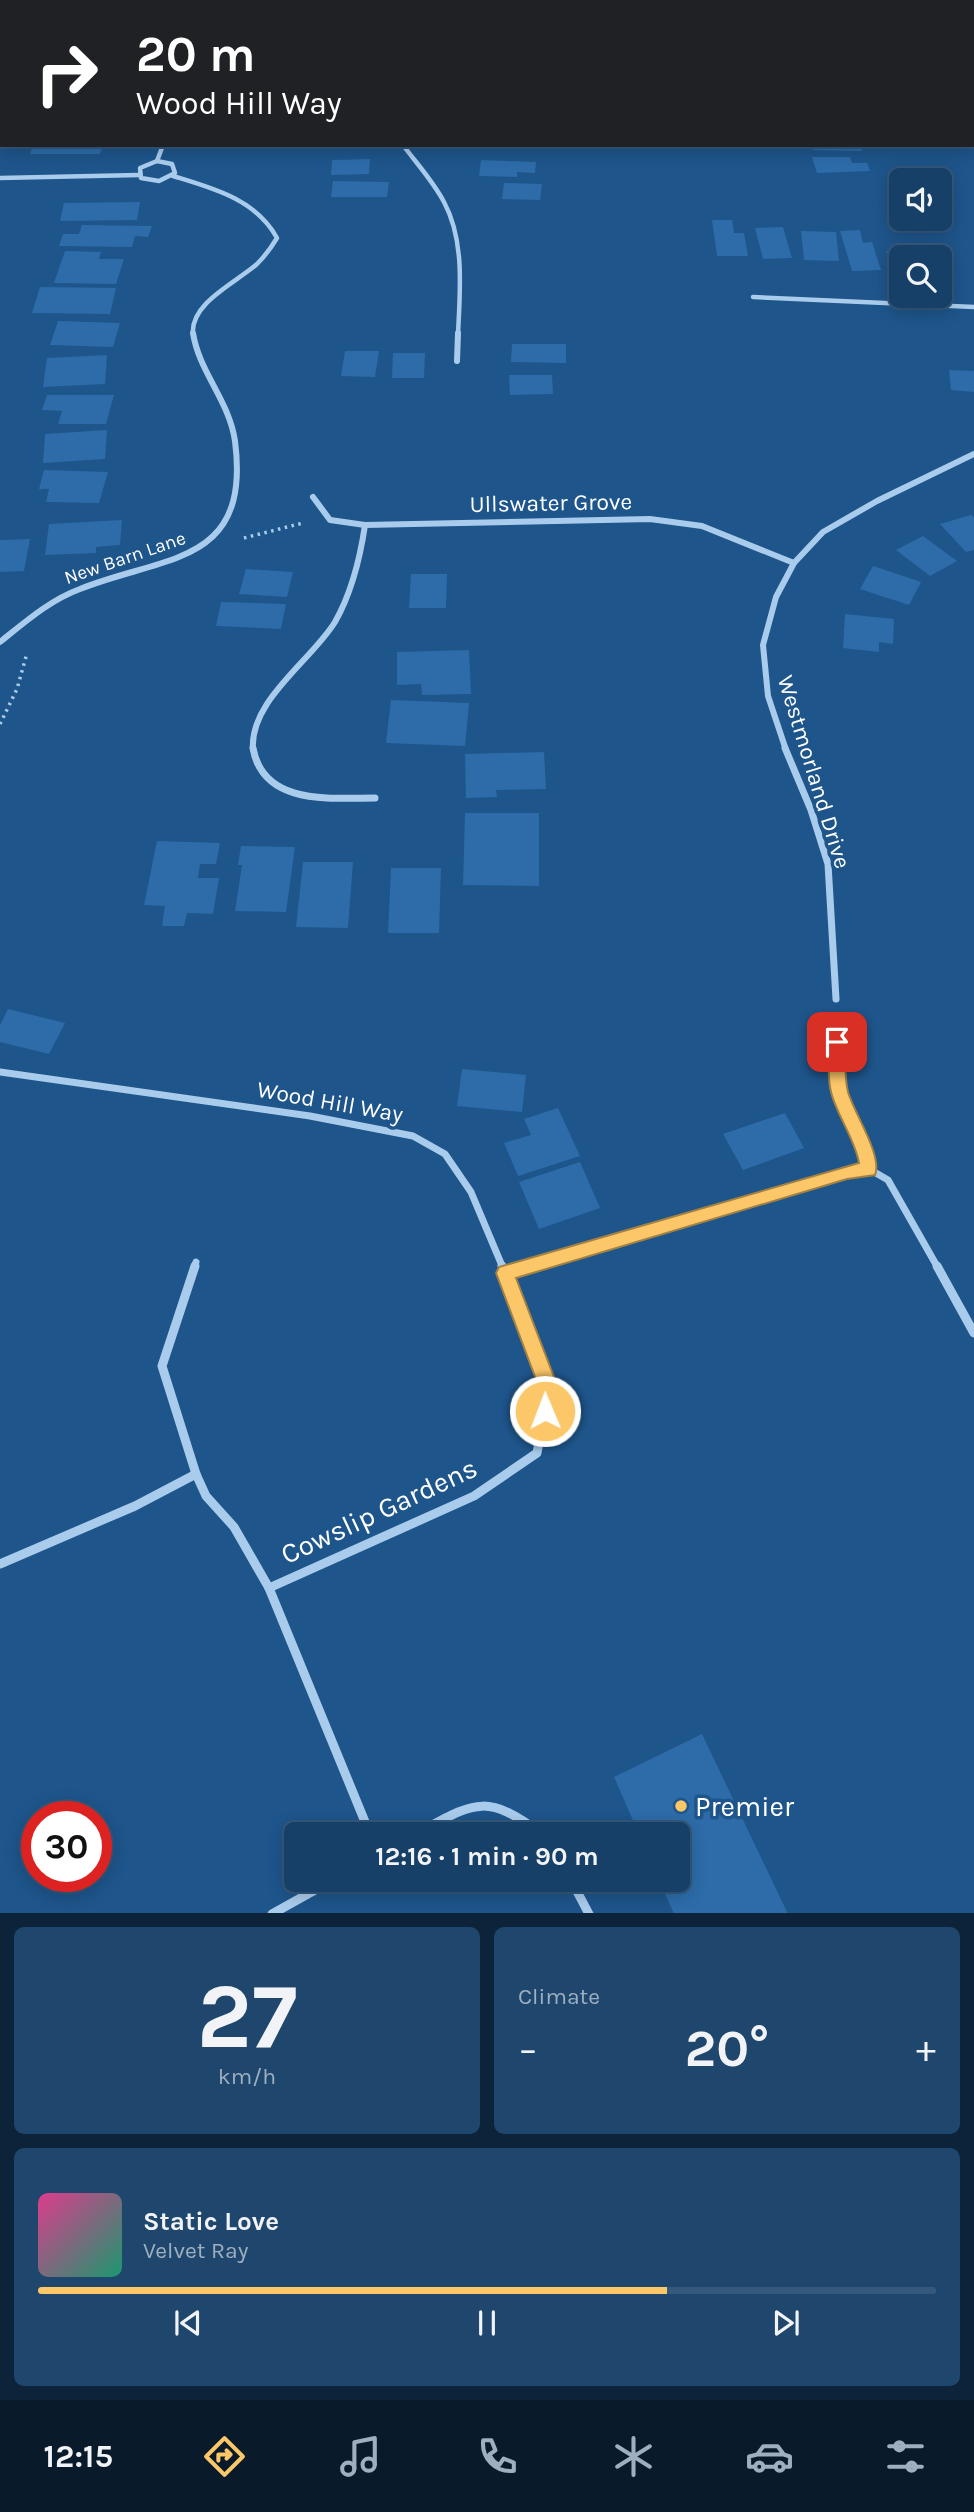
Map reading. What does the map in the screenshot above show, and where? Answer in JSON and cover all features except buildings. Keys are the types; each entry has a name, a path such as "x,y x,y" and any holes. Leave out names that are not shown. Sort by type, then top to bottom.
{"street":[{"path":"157,161 162,147"},
{"path":"405,147 429,174 449,211 455,231 458,255 457,361"},
{"path":"0,178 139,175 151,181 173,176 174,166 157,161 143,165 139,175"},
{"name":"New Barn Lane","path":"0,642 41,608 88,585 191,554 215,538 225,525 235,494 236,456 228,409 196,350 192,325 208,301 272,251 277,238 273,226 248,206 173,176"},
{"path":"753,297 974,307"},
{"name":"Westmorland Drive","path":"836,999 828,864 768,696 762,645 776,597 794,563 823,532 877,501 974,454"},
{"path":"313,497 325,516"},
{"name":"Ullswater Grove","path":"325,516 342,523 365,525 650,519 702,526 794,563"},
{"path":"365,525 359,563 327,634 260,715 251,738 255,758 265,778 285,793 311,797 375,798"},
{"name":"Wood Hill Way","path":"0,1072 310,1116 413,1136 445,1154 471,1192 505,1273"},
{"path":"505,1273 847,1172 869,1169 888,1180 974,1333"},
{"path":"196,1262 162,1366 196,1474 206,1496 234,1527 269,1588"},
{"name":"Cowslip Gardens","path":"365,1822 269,1588 474,1496 537,1453 549,1390 505,1273"},
{"path":"0,1564 135,1506 196,1474"},
{"path":"438,1822 453,1814 490,1805 514,1814 525,1822"},
{"path":"272,1913 311,1892"},
{"path":"578,1892 589,1913"}],"lane":[{"path":"837,1042 839,1090 853,1130 865,1147 869,1169"}],"path":[{"path":"215,538 248,538 325,516"},
{"path":"0,724 17,689 41,608"}],"place":[{"name":"Premier","path":"681,1806"}],"route":[{"path":"545,1411 549,1390 505,1273 847,1172 869,1169 865,1147 853,1130 839,1090 837,1042"}]}
